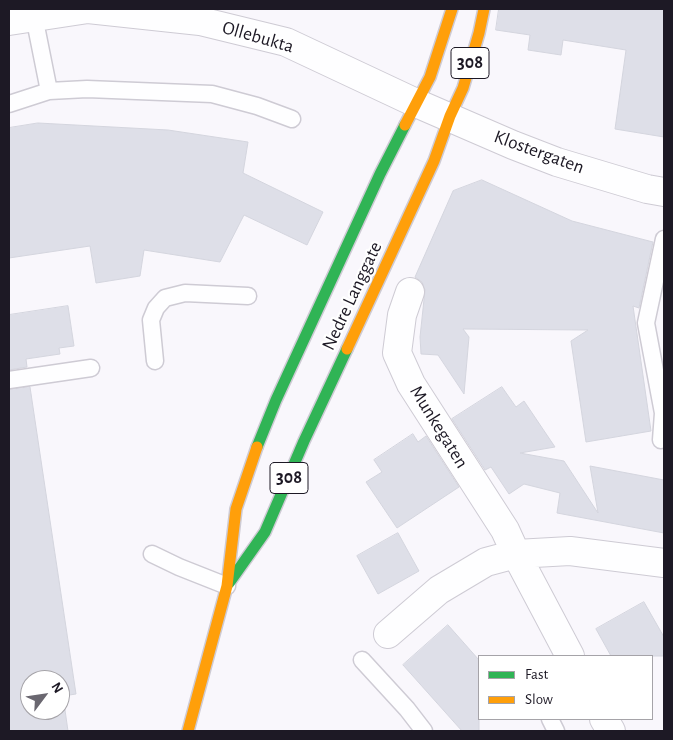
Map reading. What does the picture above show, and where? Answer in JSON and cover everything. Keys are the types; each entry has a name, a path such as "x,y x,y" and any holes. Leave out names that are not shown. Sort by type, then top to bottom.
{"main road":[{"name":"Nedre Langgate","path":"188,731 227,586 236,508 276,400 380,174 430,77 452,9"},
{"name":"Nedre Langgate","path":"227,586 266,532 304,442 434,161 462,88 479,33 484,9"}],"street":[{"name":"Ollebukta","path":"9,21 88,9 200,21 286,42 416,103"},
{"name":"Ollebukta","path":"9,36 88,9"},
{"name":"Klostergaten","path":"416,103 450,116 512,145 557,162 664,192"},
{"name":"Munkegaten","path":"410,292 402,315 397,353 411,384 505,530 569,655"},
{"path":"388,634 439,590 486,562 516,554 570,551 664,563"}],"lane":[{"path":"36,26 49,91"},
{"path":"9,104 49,91 86,89 212,94 257,106 292,119"},
{"path":"661,440 663,413 646,323 664,240"},
{"path":"155,360 151,320 156,308 165,298 185,293 248,296"},
{"path":"9,380 91,368"},
{"path":"152,554 227,586"},
{"path":"362,660 424,731"}],"building":[{"path":"499,9 664,9 664,137 615,129 626,50 563,40 561,55 528,50 530,35 496,30"},
{"path":"38,123 168,130 248,142 243,173 323,212 307,245 244,215 220,262 144,250 140,276 96,283 90,246 9,258 9,128"},
{"path":"482,180 572,221 653,242 639,308 633,306 651,431 586,442 571,341 588,330 463,329 469,337 464,394 438,355 421,354 420,337 425,290 422,282 415,277 453,191"},
{"path":"68,306 74,346 59,348 60,354 26,359 27,367 9,370 9,315"},
{"path":"30,387 76,694 70,695 70,670 20,670 20,720 66,720 68,731 9,731 9,390"},
{"path":"502,387 516,407 524,401 555,447 520,453 564,461 598,513 590,466 664,480 664,533 557,513 560,493 524,484 509,494 491,467 485,470 452,419"},
{"path":"413,434 418,442 426,436 459,487 397,528 366,482 382,472 374,460"},
{"path":"398,533 419,571 378,594 357,556"},
{"path":"644,602 664,637 664,656 610,655 596,629"},
{"path":"448,625 478,659 479,731 462,731 403,665"}],"traffic: fast":[{"path":"257,447 276,400 380,174 405,125"},
{"path":"229,583 265,532 304,441 347,349"}],"traffic: slow":[{"path":"405,125 430,77 452,9"},
{"path":"347,349 434,161 450,116 463,88 484,9"},
{"path":"188,731 227,586 236,509 257,447"}]}
